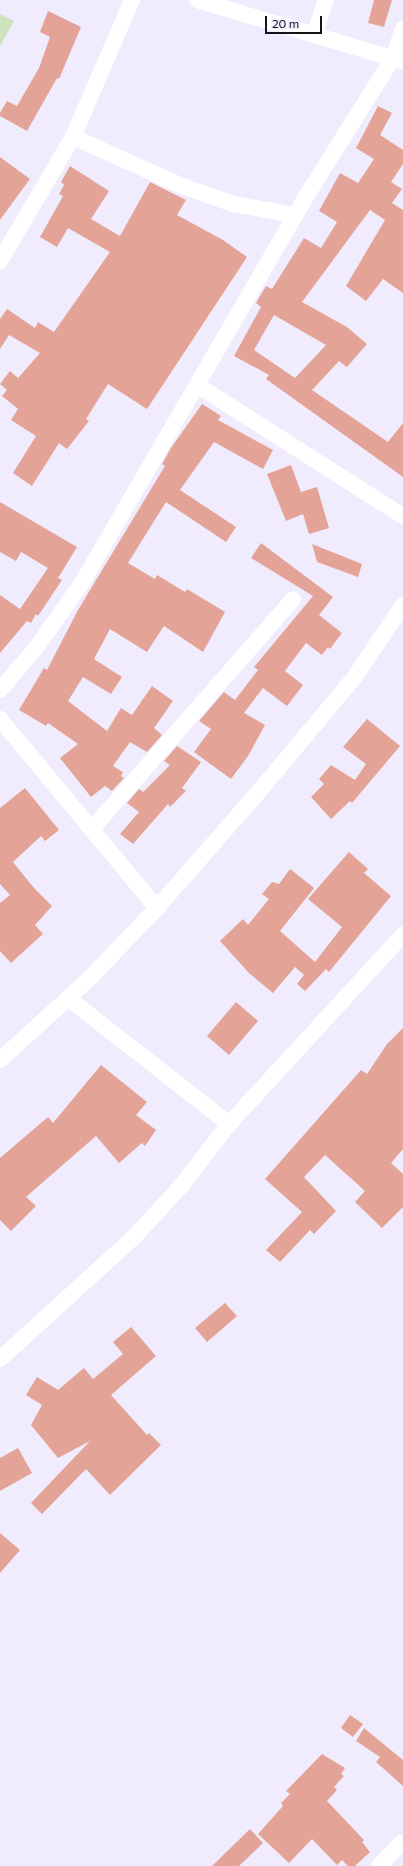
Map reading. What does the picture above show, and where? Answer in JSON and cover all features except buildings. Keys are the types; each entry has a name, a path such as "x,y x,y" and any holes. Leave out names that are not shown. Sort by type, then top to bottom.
{"street":[{"path":"0,261 73,137 132,0"},
{"path":"197,0 315,33 398,60"},
{"path":"315,33 326,0"},
{"path":"0,690 36,648 82,583 295,215 398,60 403,29"},
{"path":"73,137 180,185 220,199 295,215"},
{"path":"197,385 403,516"},
{"path":"92,829 293,599"},
{"path":"0,1060 68,998 157,908 256,795 354,678 403,605"},
{"path":"0,718 157,908"},
{"path":"0,1359 135,1236 182,1185 229,1124 403,935"},
{"path":"68,998 229,1124"},
{"path":"379,1866 401,1843"}],"green space":[{"path":"0,14 14,21 0,46"}]}
